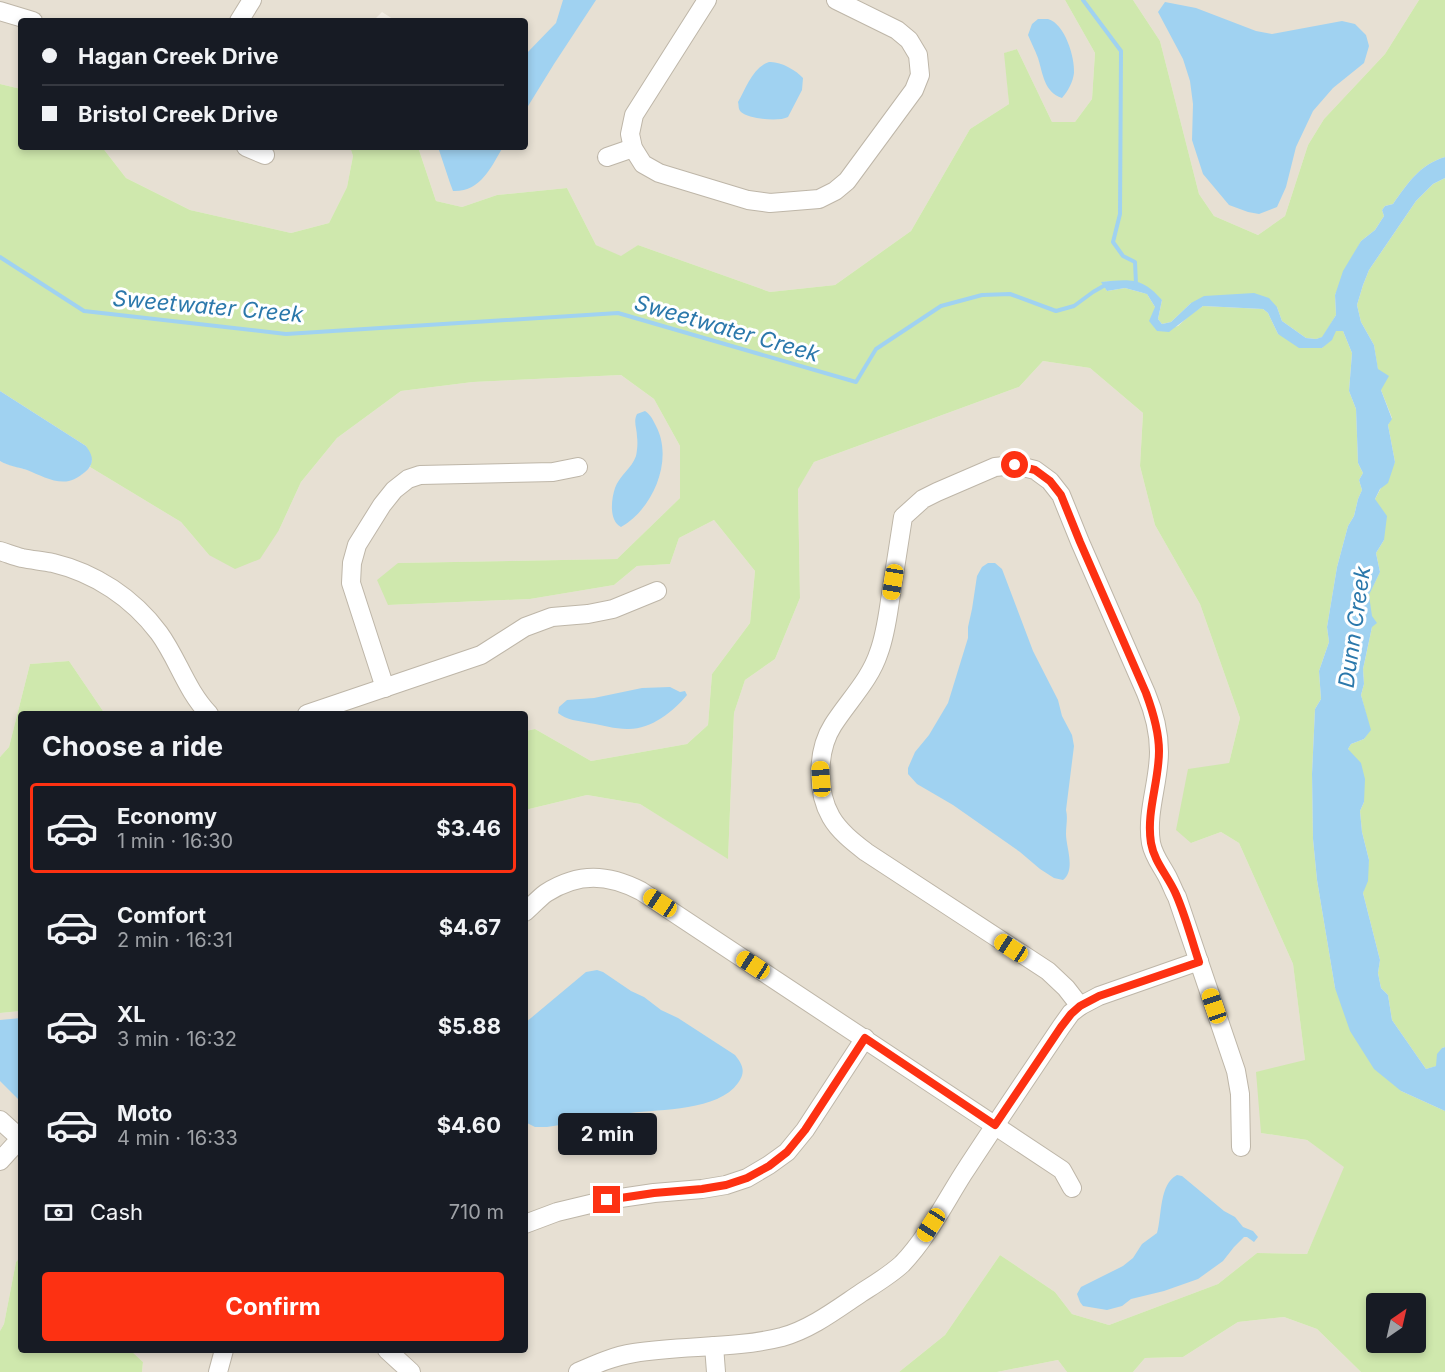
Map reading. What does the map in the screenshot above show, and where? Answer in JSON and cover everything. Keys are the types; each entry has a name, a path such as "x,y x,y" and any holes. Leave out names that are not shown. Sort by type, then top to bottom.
{"street":[{"path":"241,18 252,0"},
{"path":"707,0 634,115 630,134 633,148 643,164 659,173 748,200 770,203 819,199 835,191 847,181 914,90 920,75 918,55 909,40 897,30 836,0"},
{"path":"0,11 23,18"},
{"path":"606,157 633,148"},
{"path":"253,150 265,155"},
{"path":"1080,1006 1066,988 1048,971 866,852 846,836 830,816 822,791 820,767 828,735 832,726 868,677 879,653 886,626 903,517 924,499 995,467 1039,463 1061,495 1154,715 1159,753 1149,828 1151,844 1155,859 1169,879 1177,897 1236,1071 1240,1094 1241,1147"},
{"path":"385,688 351,583 352,563 357,545 394,490 408,479 420,475 553,472 579,467"},
{"path":"0,550 71,569 97,580 122,596 142,613 159,633 171,651 188,688 207,711"},
{"path":"316,711 481,655 525,627 552,617 613,609 657,591"},
{"path":"528,909 545,894 566,882 586,878 605,878 641,891 1062,1170 1072,1188"},
{"path":"578,1372 600,1362 631,1353 772,1339 802,1330 823,1318 901,1265 918,1245 995,1125 1071,1014 1080,1006 1099,996 1199,962"},
{"path":"528,1223 557,1212 607,1200 726,1185 747,1178 769,1166 787,1152 805,1130 865,1038"},
{"path":"0,1120 18,1136"},
{"path":"0,1161 18,1142"},
{"path":"714,1346 716,1372"},
{"path":"218,1372 223,1353"},
{"path":"390,1353 411,1372"}],"shaded area":[{"path":"0,0 1065,0 1095,53 1092,99 1075,122 1052,122 1017,49 1005,53 1009,104 970,129 911,231 835,285 770,292 638,245 621,257 596,245 567,188 497,195 462,207 436,201 419,150 528,150 528,18 391,18 382,12 376,18 18,18 18,88 0,84"},
{"path":"1133,0 1419,0 1385,54 1324,119 1308,145 1285,216 1258,235 1214,216 1199,194 1160,41"},
{"path":"104,150 351,150 353,156 347,187 329,223 291,233 190,210 126,178"},
{"path":"1043,361 1090,368 1143,413 1140,466 1155,525 1200,604 1240,718 1229,763 1191,843 1221,832 1239,843 1293,964 1305,1060 1261,1133 1307,1140 1345,1167 1307,1254 1257,1253 1218,1284 1109,1325 1072,1314 1055,1292 1000,1255 945,1335 899,1372 142,1372 143,1362 133,1353 528,1353 528,809 587,795 640,804 728,858 734,713 745,680 775,659 800,598 798,488 814,462 1019,387"},
{"path":"621,375 654,399 680,446 680,498 617,559 398,563 388,605 530,599 614,585 637,566 670,564 679,538 714,520 755,571 750,623 712,674 708,725 687,744 591,761 535,729 528,730 528,711 103,711 69,661 30,664 9,747 0,757 0,461 27,470 81,475 90,467 181,522 209,555 279,530 301,482 337,438 401,391 473,382"},
{"path":"18,1011 18,1260 4,1324 0,1331 0,1013"},
{"path":"1284,1317 1317,1329 1361,1372 1133,1372 1145,1358 1183,1357 1238,1322"},
{"path":"1058,1360 1067,1372 997,1372"}],"green space":[{"path":"1065,0 1133,0 1160,41 1199,194 1214,216 1258,235 1285,216 1308,145 1324,119 1385,54 1419,0 1445,0 1445,157 1421,170 1393,204 1385,206 1382,210 1384,216 1375,230 1361,241 1335,295 1336,315 1323,337 1306,338 1282,321 1277,307 1191,303 1171,322 1162,324 1158,319 1162,300 1147,294 1155,307 1157,331 1178,326 1203,306 1263,309 1268,313 1278,334 1322,348 1335,331 1343,331 1352,353 1349,391 1356,409 1358,463 1363,473 1359,480 1362,490 1354,516 1348,526 1337,567 1327,627 1329,642 1319,671 1321,699 1315,709 1312,774 1313,839 1317,880 1335,988 1401,1091 1445,1111 1445,1372 1361,1372 1317,1329 1284,1317 1238,1322 1183,1357 1145,1358 1133,1372 1067,1372 1058,1360 997,1372 899,1372 945,1335 1000,1255 1055,1292 1072,1314 1109,1325 1218,1284 1257,1253 1307,1254 1344,1167 1307,1140 1261,1133 1256,1072 1305,1060 1293,964 1239,843 1221,832 1191,843 1176,830 1188,769 1229,763 1240,718 1200,604 1155,525 1140,466 1143,413 1090,368 1043,361 1019,387 814,462 798,489 800,598 775,659 745,680 734,713 728,859 640,804 587,795 528,809 528,730 535,729 591,761 687,744 708,725 712,674 750,623 755,571 714,520 679,538 670,564 637,566 614,585 530,599 388,605 377,580 398,563 617,559 680,498 680,446 654,399 621,375 473,382 401,391 337,438 301,482 279,530 260,559 235,569 209,555 181,522 90,467 92,460 86,446 0,391 0,84 18,88 18,150 104,150 126,178 190,210 291,233 329,223 347,187 353,156 351,150 419,150 436,201 462,207 497,195 567,188 596,245 621,256 638,245 770,292 835,285 911,231 970,129 1009,104 1004,53 1017,49 1052,122 1075,122 1092,99 1095,53","holes":["1114,281 1146,294 1125,288 1107,291 1102,282"]},
{"path":"1445,178 1445,1047 1442,1048 1437,1066 1426,1069 1392,1020 1388,995 1381,988 1378,973 1380,960 1363,893 1369,860 1362,832 1360,811 1364,802 1348,749 1351,744 1364,739 1370,730 1361,695 1364,684 1363,669 1372,627 1369,594 1380,572 1376,553 1384,540 1375,499 1395,462 1388,425 1392,418 1381,390 1374,345 1361,322 1357,305 1369,270 1416,201 1433,184"},
{"path":"69,661 103,711 18,711 30,664"},
{"path":"18,711 18,1011 0,1013 0,757 9,747"},
{"path":"18,1260 18,1353 133,1353 143,1362 142,1372 0,1372 0,1331 4,1324"}],"water":[{"path":"563,0 596,0 528,106 528,52 556,23"},
{"path":"1165,2 1196,8 1256,31 1272,34 1342,21 1355,24 1366,35 1369,46 1364,63 1333,88 1313,111 1296,147 1286,187 1277,207 1259,214 1229,205 1203,174 1192,140 1193,104 1190,81 1183,59 1158,12"},
{"path":"1038,19 1048,19 1054,22 1064,34 1071,50 1073,76 1062,98 1048,87 1028,35 1032,24"},
{"path":"769,62 788,67 803,78 802,90 788,117 784,119 757,118 739,109 738,102 750,79 759,68"},
{"path":"439,150 501,150 478,183 463,190 453,191"},
{"name":"Dunn Creek","path":"1445,157 1445,178 1433,184 1416,201 1369,270 1357,305 1361,322 1374,345 1378,369 1389,376 1381,390 1392,419 1388,425 1395,462 1388,483 1380,489 1375,499 1387,516 1384,540 1376,553 1380,572 1369,595 1372,616 1377,623 1372,627 1363,669 1364,684 1361,695 1371,730 1364,739 1351,744 1348,749 1361,763 1365,779 1364,802 1360,811 1362,832 1369,860 1368,881 1363,893 1380,960 1378,973 1381,988 1388,995 1392,1020 1426,1069 1436,1066 1437,1054 1445,1047 1445,1111 1401,1091 1374,1069 1350,1031 1335,988 1317,880 1313,839 1312,774 1315,709 1321,699 1319,671 1329,642 1327,627 1337,567 1348,526 1354,516 1362,490 1359,480 1363,473 1358,463 1356,409 1349,391 1352,353 1343,331 1336,331 1332,340 1322,348 1299,348 1278,334 1268,313 1263,309 1203,306 1169,332 1157,331 1149,321 1155,307 1147,294 1125,288 1107,291 1101,282 1128,280 1148,287 1162,300 1158,319 1162,324 1171,322 1191,303 1204,296 1254,293 1269,298 1277,307 1282,321 1306,338 1322,337 1336,315 1335,295 1343,271 1361,241 1375,230 1384,216 1382,210 1385,206 1393,204 1421,170"},
{"path":"0,391 86,446 92,459 89,468 74,479 64,482 48,479 0,461"},
{"path":"645,411 653,420 661,439 663,454 661,468 651,496 632,519 621,527 614,520 612,504 614,493 617,484 636,456 636,417 637,414"},
{"path":"988,563 995,563 1002,569 1033,651 1058,700 1062,716 1072,735 1074,746 1066,810 1070,864 1067,876 1063,880 1054,878 1040,869 1020,852 953,805 917,784 908,774 908,768 915,752 929,735 948,703 968,638 977,576 982,567"},
{"path":"670,687 680,692 685,691 687,695 660,719 636,729 577,721 558,713 559,707 567,700 594,698 642,688"},
{"path":"597,970 603,972 735,1055 742,1069 738,1083 717,1099 688,1107 630,1113 547,1127 535,1127 528,1124 528,1020 586,972"},
{"path":"18,1018 18,1099 0,1081 0,1020"},
{"path":"1177,1175 1182,1176 1258,1237 1254,1242 1244,1237 1223,1261 1198,1279 1131,1299 1122,1306 1107,1310 1083,1306 1077,1294 1081,1287 1123,1266 1133,1258 1142,1244 1157,1233 1164,1193 1171,1179"}],"waterway":[{"path":"1083,0 1121,51 1120,214 1113,242 1123,256 1135,262 1136,284"},
{"name":"Sweetwater Creek","path":"0,257 84,311 286,334 618,313 856,382 876,349 941,306 982,295 1010,294 1056,311 1074,306 1107,284"}],"route":[{"path":"607,1200 726,1185 747,1178 769,1166 787,1152 805,1130 865,1038 995,1125 1061,1027 1080,1006 1099,996 1199,962 1177,897 1169,879 1155,859 1151,844 1149,828 1159,753 1154,715 1146,693 1061,495 1050,481 1035,470 1015,465"}]}
